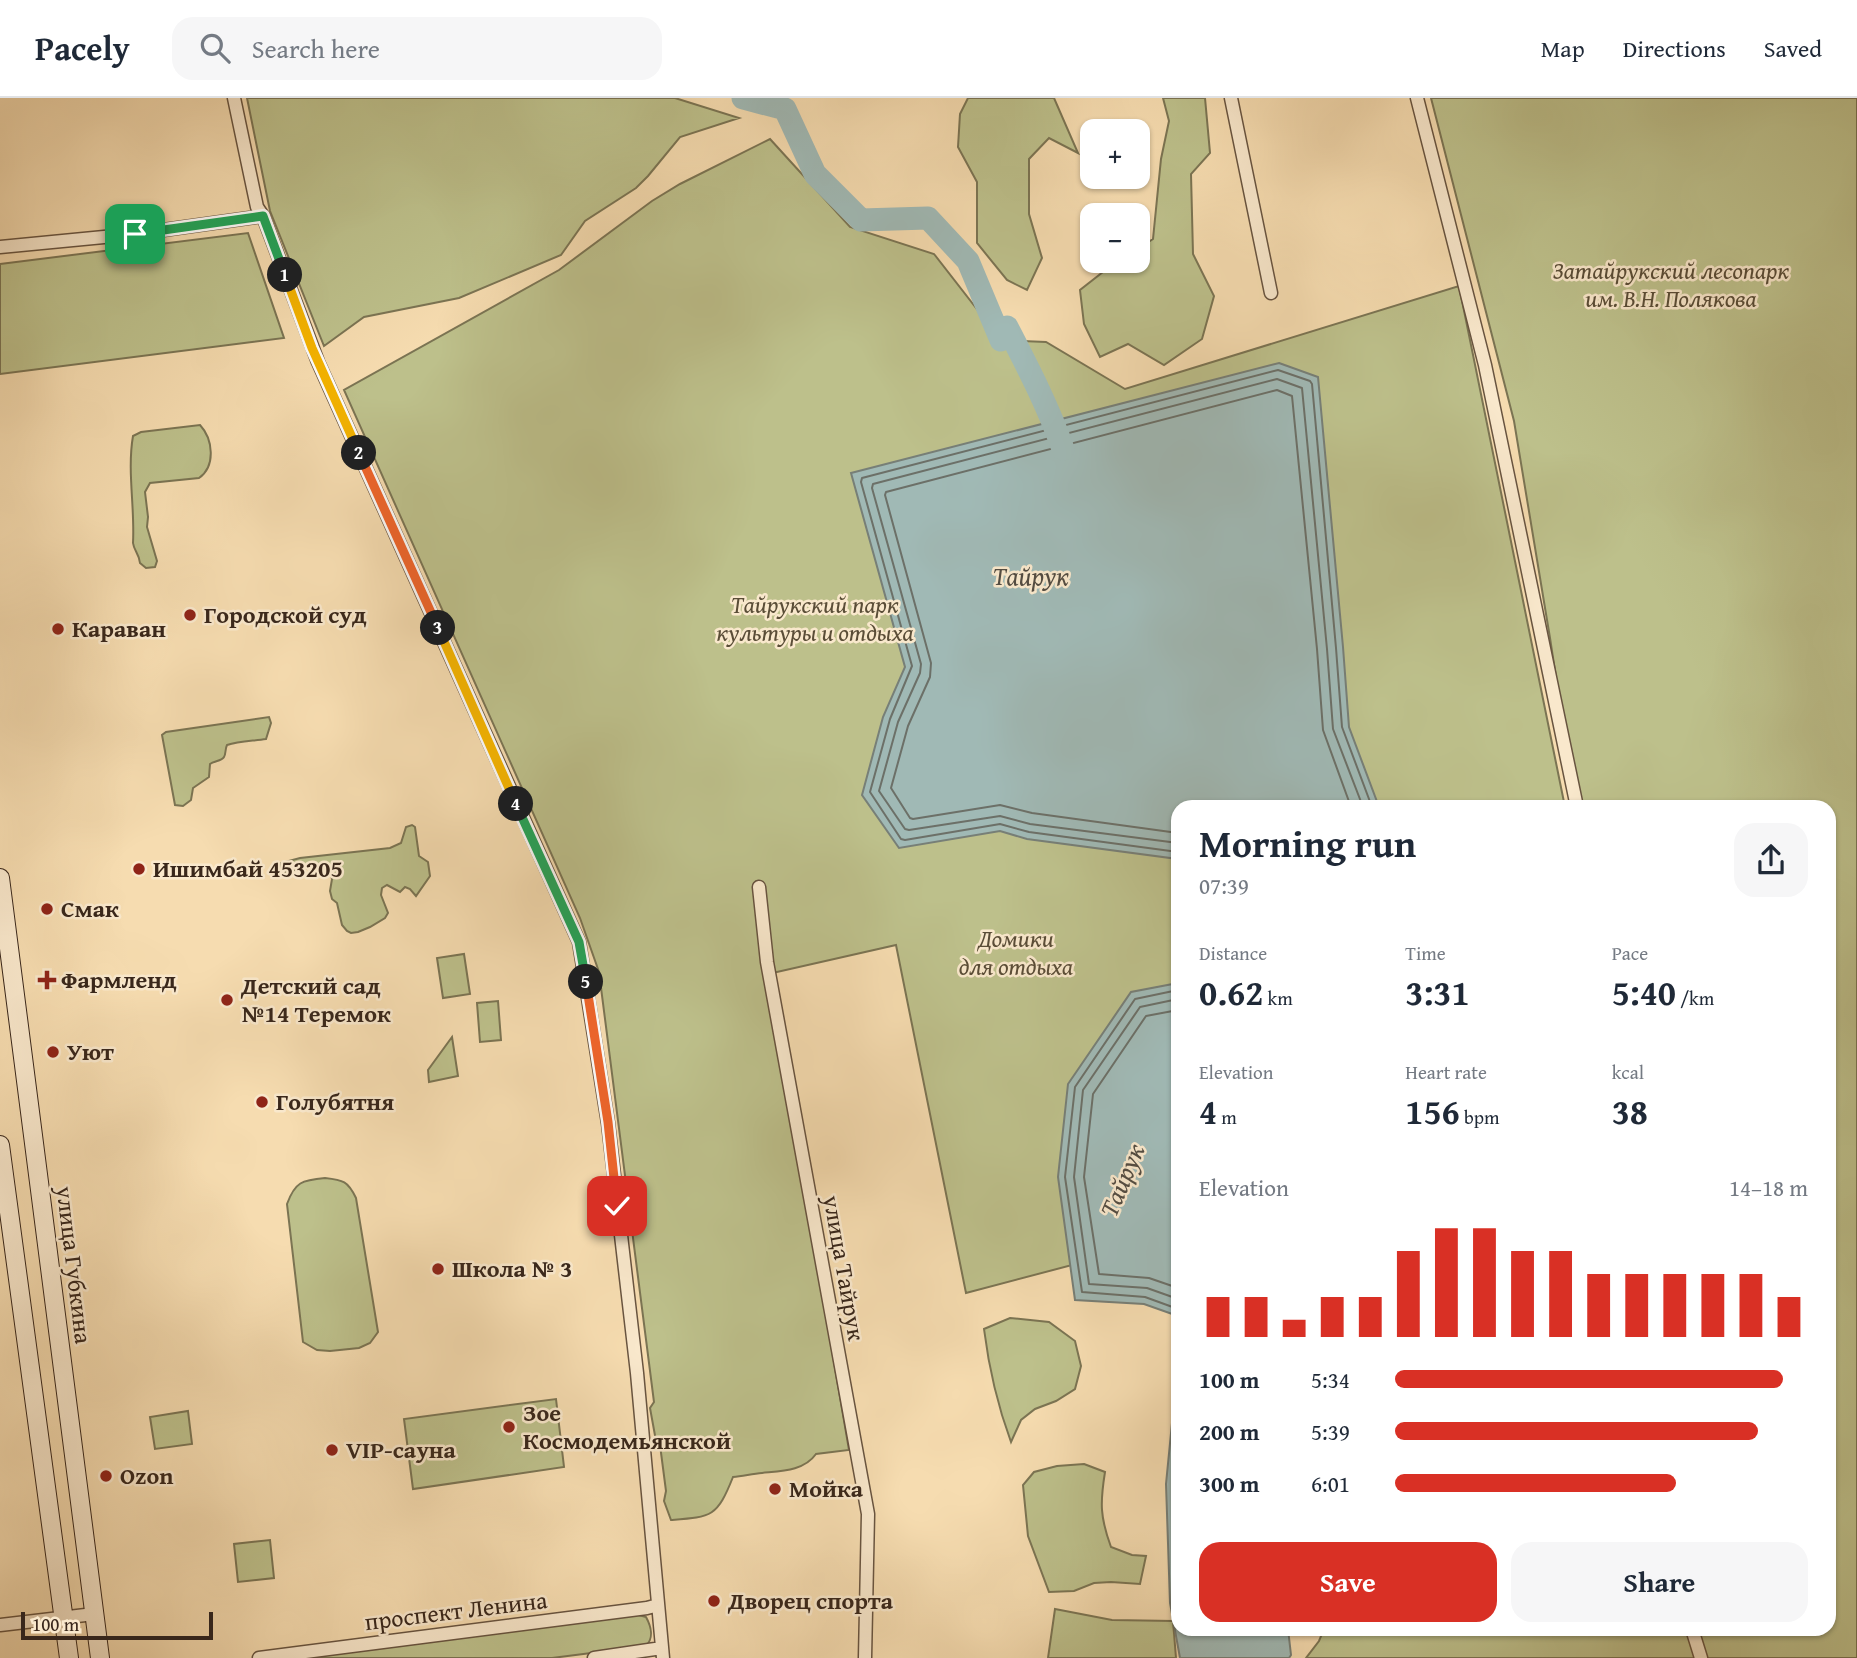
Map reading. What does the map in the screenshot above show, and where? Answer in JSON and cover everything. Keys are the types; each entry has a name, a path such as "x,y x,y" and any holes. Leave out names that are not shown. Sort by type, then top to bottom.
{"main road":[{"name":"улица Губкина","path":"0,878 100,1658"},
{"path":"0,1145 69,1658"}],"street":[{"path":"234,98 257,207 263,216 318,362 579,942 608,1122 637,1374 663,1653 594,1658"},
{"path":"1231,98 1271,293"},
{"path":"1418,98 1485,365 1576,800"},
{"path":"0,247 135,234 263,216"},
{"name":"улица Тайрук","path":"759,887 767,962 868,1514 865,1658"},
{"name":"проспект Ленина","path":"259,1658 658,1605"},
{"path":"0,1625 94,1614"},
{"path":"1694,1636 1702,1658"}],"green space":[{"path":"247,98 675,98 739,118 680,137 636,188 585,221 561,255 459,298 364,317 324,346 270,211"},
{"path":"968,98 1054,98 1078,153 1049,138 1029,159 1029,214 1042,258 1027,290 1007,280 977,243 977,182 958,147 960,114"},
{"path":"1163,98 1205,98 1210,153 1191,174 1193,254 1214,296 1202,339 1164,365 1128,344 1100,357 1084,324 1080,290 1102,273 1150,273 1150,241 1153,239 1161,159 1169,121"},
{"name":"Затайрукский лесопарк им. В.Н. Полякова","path":"1431,98 1857,98 1857,1658 1306,1658 1321,1636 1836,1636 1836,800 1575,800 1514,421"},
{"name":"Тайрукский парк культуры и отдыха","path":"770,139 850,227 934,254 1001,340 1046,342 1125,389 1459,286 1564,800 1171,800 1171,1239 966,1293 896,945 768,974 849,1450 816,1454 805,1464 792,1469 733,1477 722,1500 711,1512 696,1518 671,1520 664,1501 666,1491 660,1445 656,1441 650,1408 654,1402 599,972 580,918 344,390 559,270 652,201"},
{"path":"248,233 284,338 0,374 0,264"},
{"path":"200,425 208,437 211,452 204,473 199,478 150,483 145,492 147,527 157,561 155,567 146,568 140,563 133,543 133,436 141,432"},
{"path":"269,717 271,723 266,739 227,745 225,756 210,764 209,777 193,788 191,800 183,806 175,805 162,735 166,732"},
{"path":"406,827 415,827 419,856 428,862 430,876 416,896 405,887 400,892 387,885 382,888 381,895 388,913 385,918 358,932 351,933 342,925 337,903 332,899 330,891 332,879 329,869 325,866 284,872 280,869 281,863 300,858 390,848 401,843"},
{"path":"464,954 470,994 443,998 437,958"},
{"path":"498,1001 501,1040 480,1042 477,1003"},
{"path":"452,1037 458,1076 429,1082 428,1070"},
{"path":"325,1178 344,1182 356,1198 378,1332 370,1343 359,1348 317,1350 303,1342 287,1204 300,1184"},
{"path":"1010,1318 1049,1322 1075,1341 1081,1366 1075,1389 1056,1401 1035,1409 1021,1420 1011,1442 994,1386 984,1329"},
{"path":"556,1399 564,1467 413,1489 404,1419"},
{"path":"188,1411 192,1444 155,1449 150,1417"},
{"path":"1084,1464 1105,1472 1102,1510 1111,1547 1132,1555 1146,1556 1140,1584 1094,1583 1074,1591 1049,1592 1028,1536 1023,1485 1034,1472 1057,1466"},
{"path":"270,1540 274,1578 238,1582 234,1544"},
{"path":"1055,1609 1112,1620 1171,1621 1176,1658 1048,1658"},
{"path":"635,1614 646,1617 649,1624 651,1636 646,1646 552,1658 304,1658"}],"water":[{"name":"Тайрук","path":"1279,363 1318,377 1349,727 1376,800 1171,800 1171,858 1027,839 1000,831 899,848 862,795 883,717 905,667 851,473"},
{"name":"Тайрук","path":"1171,984 1171,1314 1144,1304 1075,1300 1058,1177 1068,1084 1131,992"},
{"path":"1171,1433 1171,1608 1170,1603 1166,1484"},
{"path":"1176,1636 1289,1636 1291,1655 1289,1658 1180,1658"}],"waterway":[{"name":"Тайрук","path":"743,98 785,109 815,174 861,220 928,218 968,261 1001,340 1007,327 1030,371 1063,449"}],"place":[{"name":"Городской суд","path":"190,615"},
{"name":"Караван","path":"58,629"},
{"name":"Ишимбай 453205","path":"139,869"},
{"name":"Смак","path":"47,909"},
{"name":"Фармленд","path":"47,980"},
{"name":"Детский сад №14 Теремок","path":"227,1000"},
{"name":"Уют","path":"53,1052"},
{"name":"Голубятня","path":"262,1102"},
{"name":"Школа № 3","path":"438,1269"},
{"name":"Зое Космодемьянской","path":"509,1427"},
{"name":"VIP-сауна","path":"332,1450"},
{"name":"Ozon","path":"106,1476"},
{"name":"Мойка","path":"775,1489"},
{"name":"Дворец спорта","path":"714,1601"}],"route":[{"path":"135,234 263,216 318,362 579,942 608,1122 617,1206"}],"park label":[{"name":"Домики для отдыха","path":"1016,953"}]}
